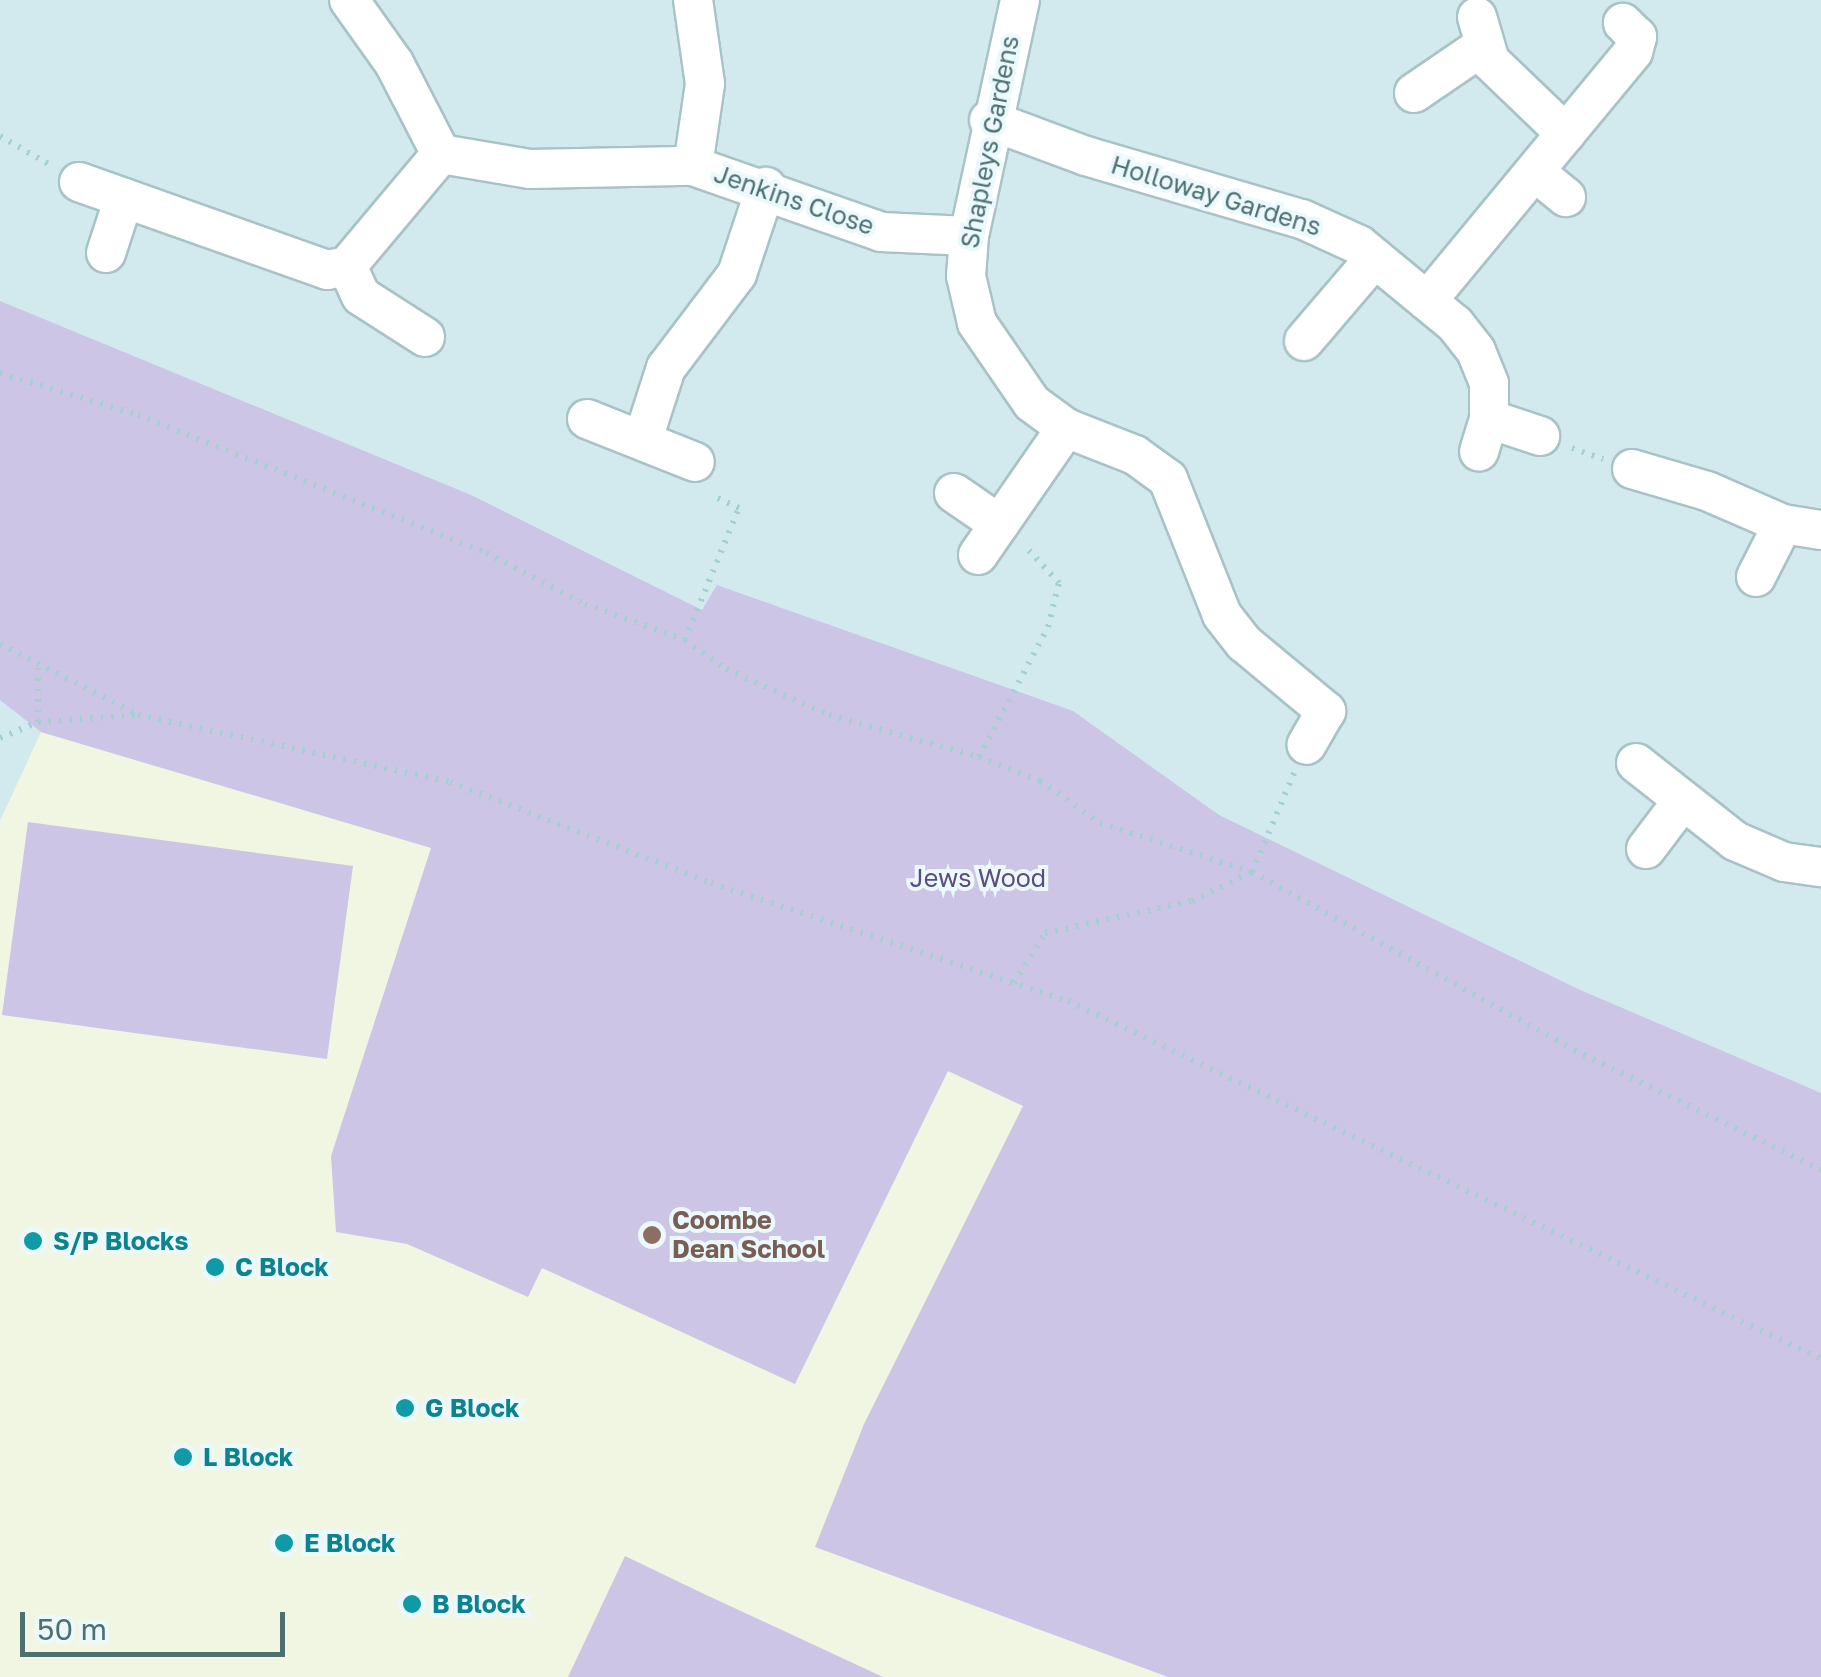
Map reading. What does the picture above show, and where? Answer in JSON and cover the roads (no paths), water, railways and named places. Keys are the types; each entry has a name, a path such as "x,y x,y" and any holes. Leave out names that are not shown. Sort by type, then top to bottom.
{"street":[{"path":"79,182 303,266 347,266 441,154 394,63 349,0"},
{"path":"692,166 704,84 693,0"},
{"name":"Shapleys Gardens","path":"1020,0 990,120 968,236 966,276 977,324 1032,403 1066,428 1135,455 1168,479 1222,614 1244,643 1326,711 1306,744"},
{"path":"1428,301 1633,52 1638,37 1623,22"},
{"path":"1414,93 1480,32 1490,61 1566,134"},
{"name":"Holloway Gardens","path":"990,120 1086,156 1302,219 1374,258 1428,301 1476,351 1488,384 1484,435 1540,436"},
{"name":"Jenkins Close","path":"441,154 530,169 692,166 766,187 881,232 968,236"},
{"path":"1535,172 1566,198"},
{"path":"643,439 666,368 737,274 766,187"},
{"path":"106,252 124,198"},
{"path":"1304,341 1374,258"},
{"path":"347,266 361,296 425,336"},
{"path":"586,419 696,462"},
{"path":"978,555 1066,428"},
{"path":"1632,470 1707,490 1783,524 1821,530"},
{"path":"954,492 999,524"},
{"path":"1756,577 1783,524"},
{"path":"1636,763 1736,841 1784,862 1821,867"},
{"path":"1646,849 1683,800"}],"place":[{"name":"Coombe Dean School","path":"652,1235"},
{"name":"S/P Blocks","path":"33,1241"},
{"name":"C Block","path":"215,1267"},
{"name":"G Block","path":"405,1408"},
{"name":"L Block","path":"183,1457"},
{"name":"E Block","path":"284,1543"},
{"name":"B Block","path":"412,1604"}],"park label":[{"name":"Jews Wood","path":"978,878"}]}
